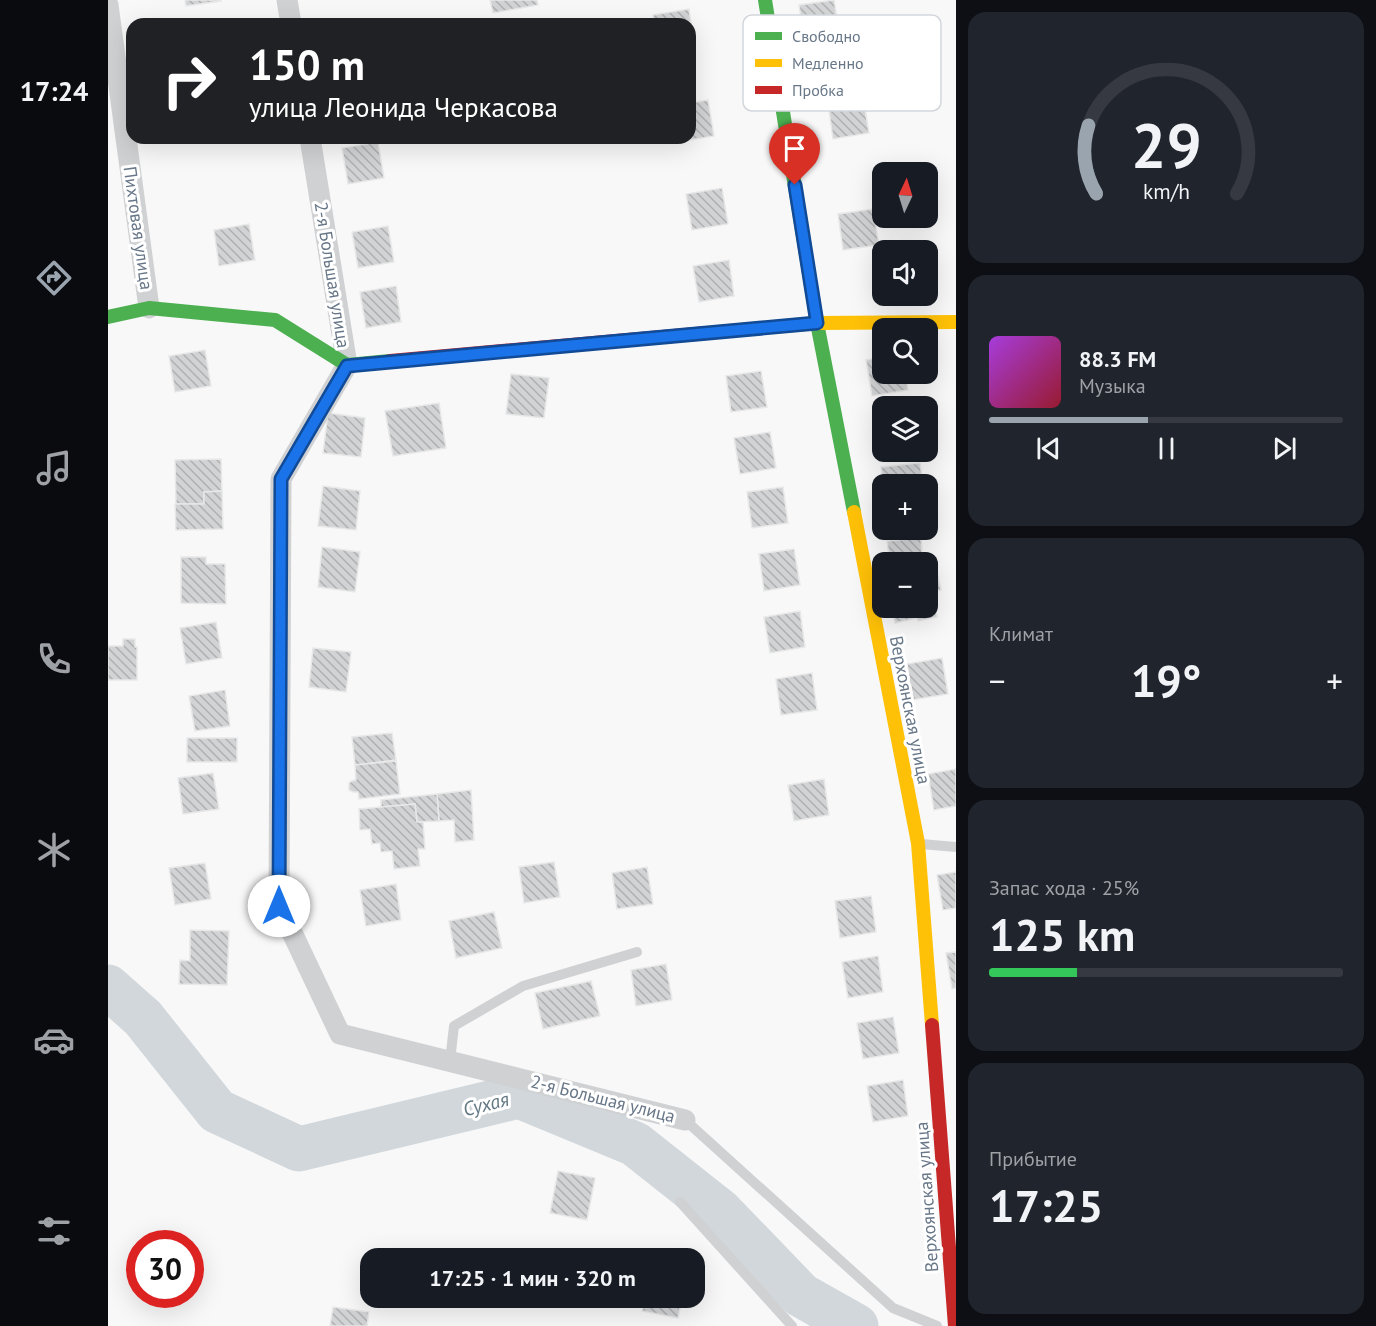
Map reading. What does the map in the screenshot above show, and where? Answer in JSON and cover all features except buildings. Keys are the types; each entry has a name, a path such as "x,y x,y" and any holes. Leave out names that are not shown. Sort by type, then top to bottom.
{"street":[{"path":"287,0 290,18"},
{"name":"Верхоянская улица","path":"765,0 767,15"},
{"name":"Пихтовая улица","path":"108,5 126,138"},
{"name":"Верхоянская улица","path":"783,111 817,323 918,843 955,1326"},
{"name":"Пихтовая улица","path":"127,144 149,308"},
{"name":"2-я Большая улица","path":"311,144 347,366 281,479 279,906 340,1034 685,1120"},
{"path":"108,317 149,308 275,320 347,366 817,323 956,322"}],"lane":[{"path":"918,843 956,847"},
{"path":"450,1061 454,1026 524,986 637,952"},
{"path":"685,1120 893,1308 937,1326"},
{"path":"680,1202 792,1326"}],"waterway":[{"name":"Сухая","path":"108,987 143,1018 217,1111 299,1149 519,1096 635,1144 721,1212 801,1295 856,1326"}],"traffic: fast":[{"path":"765,0 767,15"},
{"path":"783,111 817,323 854,512"},
{"path":"108,317 149,308 275,320 347,365 390,361"}],"traffic: slow":[{"path":"707,333 817,323 956,322"},
{"path":"854,512 918,843 932,1025"}],"traffic: jam":[{"path":"390,361 707,333"},
{"path":"932,1025 955,1326"}],"route":[{"path":"279,906 281,479 347,366 817,323 795,185"}]}
